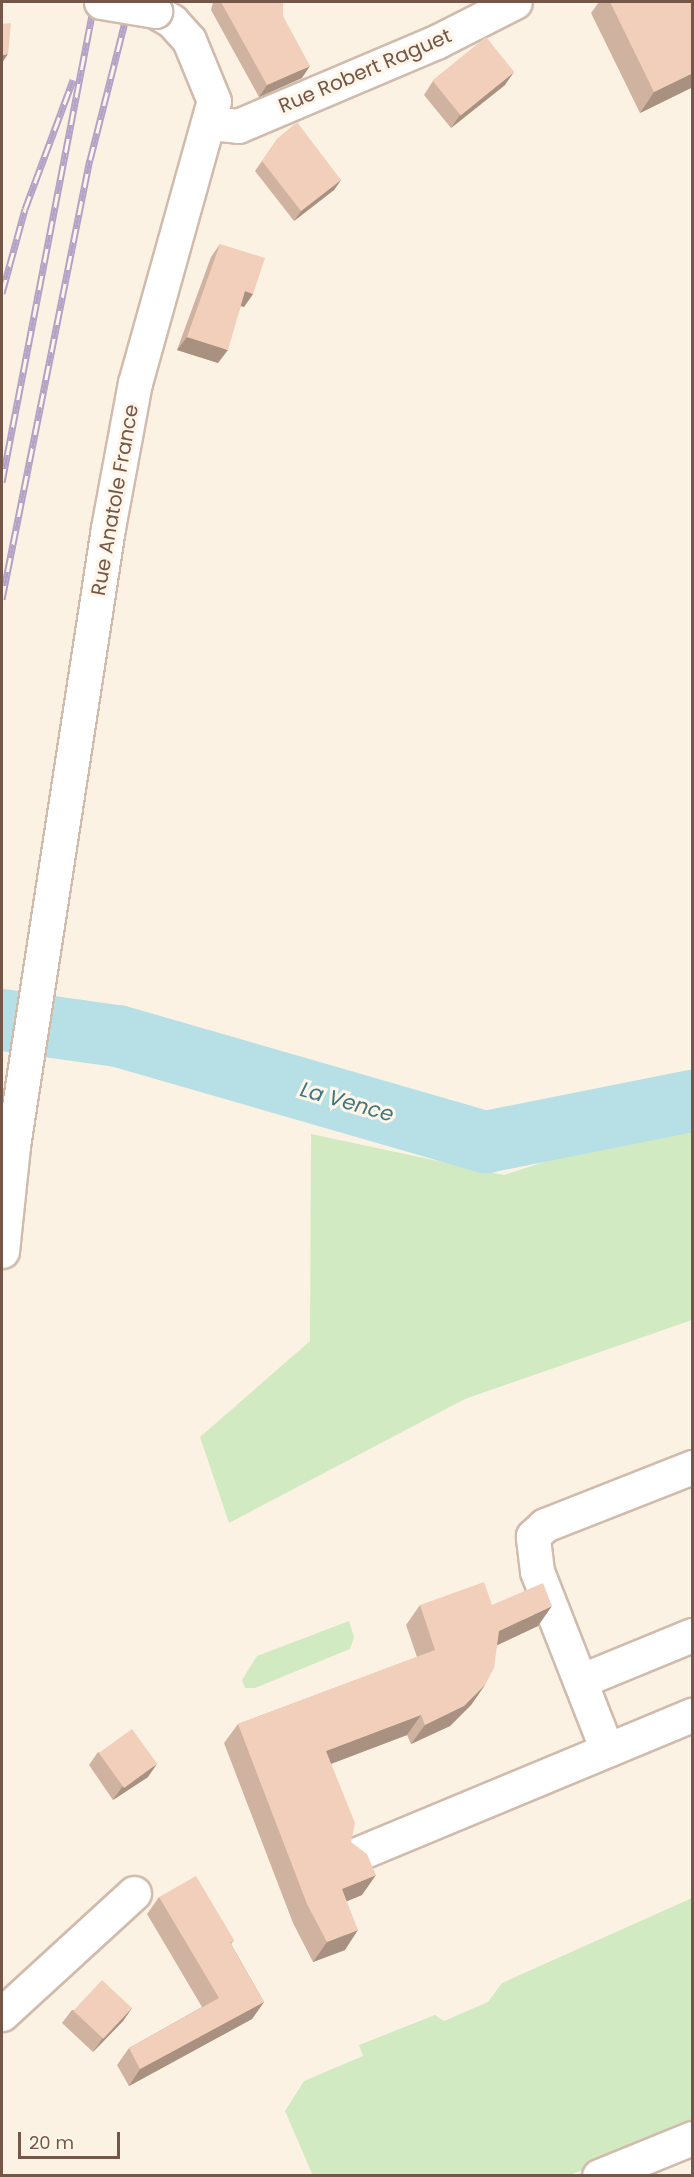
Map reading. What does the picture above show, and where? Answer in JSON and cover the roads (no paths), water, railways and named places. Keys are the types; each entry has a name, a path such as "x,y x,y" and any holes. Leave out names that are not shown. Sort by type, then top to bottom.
{"street":[{"name":"Rue Anatole France","path":"2,1251 25,1070 108,528 135,383 210,123 214,101 189,40 170,11 101,2"},
{"name":"Rue Robert Raguet","path":"210,123 238,126 438,41 515,2"},
{"path":"607,1750 537,1571 533,1536 545,1525 693,1467"},
{"path":"580,1681 693,1635"},
{"path":"356,1854 693,1715"},
{"path":"2,2014 135,1893"},
{"path":"599,2175 693,2138"}],"waterway":[{"name":"La Vence","path":"2,1020 118,1036 486,1142 692,1101"}],"railway":[{"path":"2,482 94,2"},
{"path":"2,599 90,160 130,2"},
{"path":"2,293 25,209 73,80"}]}
